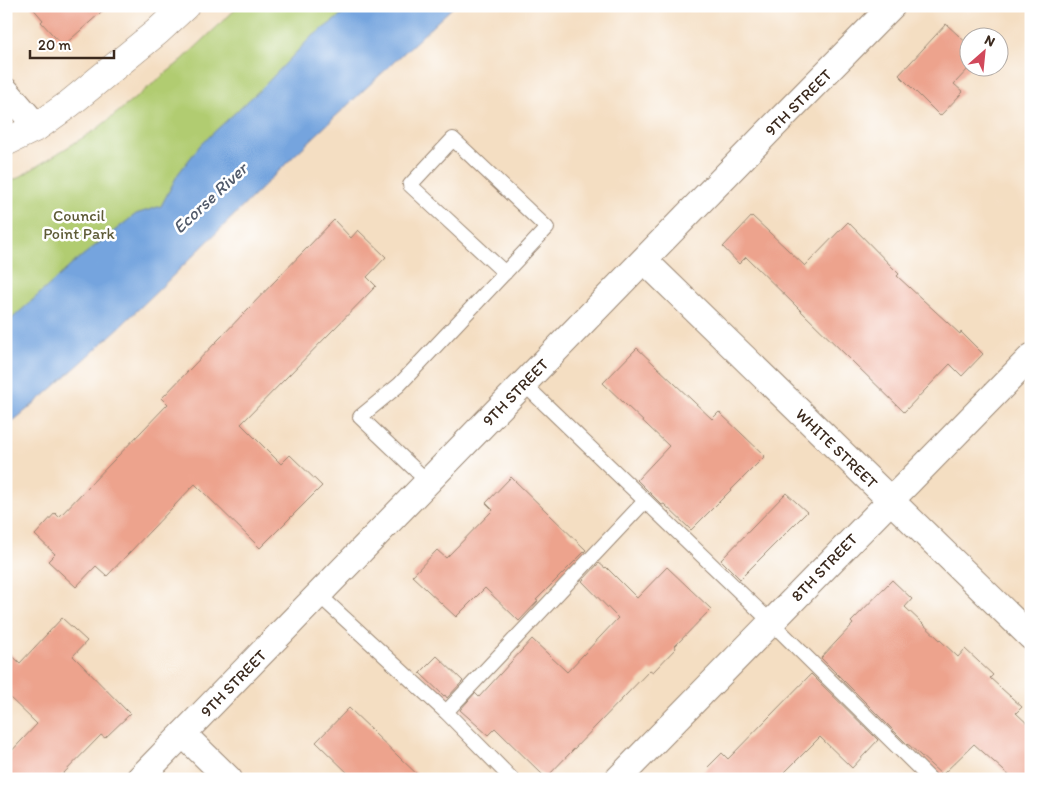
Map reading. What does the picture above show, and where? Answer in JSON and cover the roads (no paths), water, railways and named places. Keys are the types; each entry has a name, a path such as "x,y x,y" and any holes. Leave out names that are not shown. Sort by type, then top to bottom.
{"street":[{"path":"6,142 37,127 69,104 185,6"},
{"name":"9TH STREET","path":"139,779 892,6"},
{"path":"6,92 37,127"},
{"name":"WHITE STREET","path":"644,260 1031,637"},
{"name":"8TH STREET","path":"618,779 890,500 1027,368"},
{"path":"183,734 229,779"}],"lane":[{"path":"428,482 360,417 399,385 505,273 547,228 453,139 410,185 505,273"},
{"path":"524,384 771,622 930,779"},
{"path":"446,712 645,501"},
{"path":"318,594 446,712 512,779"}],"water":[{"name":"Ecorse River","path":"354,6 454,6 296,154 82,362 6,427 6,324 77,260 136,214 161,206 178,174 201,144 263,87 310,38"}],"park label":[{"name":"Council Point Park","path":"79,224"}]}
